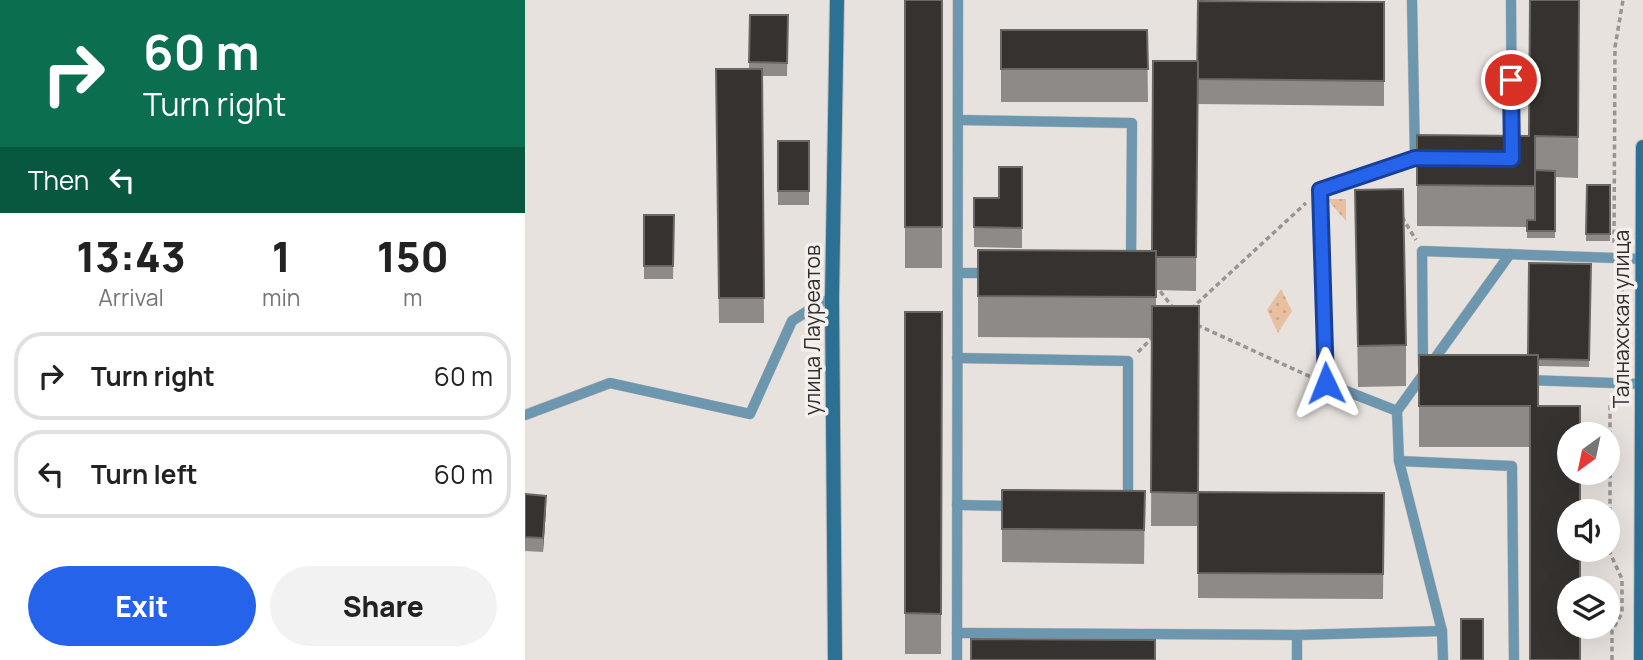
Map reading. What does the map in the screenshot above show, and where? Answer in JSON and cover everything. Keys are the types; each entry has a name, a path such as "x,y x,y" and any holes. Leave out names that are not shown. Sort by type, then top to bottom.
{"street":[{"name":"улица Лауреатов","path":"835,660 832,298 838,0"},
{"name":"Талнахская улица","path":"1641,660 1643,146"}],"lane":[{"path":"957,660 958,0"},
{"path":"1412,0 1415,158"},
{"path":"1511,0 1512,159"},
{"path":"958,120 1132,123 1131,275"},
{"path":"1397,411 1326,383 1320,190 1415,158 1442,159"},
{"path":"1423,376 1422,251 1643,259"},
{"path":"1443,660 1442,631 1399,461 1397,411 1510,254"},
{"path":"958,273 998,274"},
{"path":"525,415 610,383 750,414 792,321 832,298"},
{"path":"957,358 1128,360 1128,507 1114,507"},
{"path":"1423,376 1437,376"},
{"path":"1521,379 1642,384"},
{"path":"1399,461 1512,466 1514,660"},
{"path":"957,505 1023,506"},
{"path":"957,633 1297,635 1442,631"},
{"path":"1297,635 1297,660"}],"path":[{"path":"1612,660 1612,631 1622,613 1622,579 1610,554 1610,404 1622,371 1622,288 1616,258 1615,47 1623,0"},
{"path":"1191,309 1320,190"},
{"path":"1402,217 1422,251"},
{"path":"1131,275 1152,291 1160,291 1181,318"},
{"path":"1193,323 1326,383"},
{"path":"1128,360 1151,339 1159,338"}],"shaded area":[{"path":"1327,199 1346,199 1346,221"},
{"path":"1281,289 1292,311 1278,333 1267,310"}],"building":[{"path":"905,0 942,0 942,227 905,227"},
{"path":"1530,0 1579,0 1578,137 1535,136 1535,186 1417,185 1417,135 1529,136"},
{"path":"1198,1 1384,2 1384,81 1198,79 1198,61 1197,79"},
{"path":"750,15 788,15 787,63 749,62"},
{"path":"1001,30 1147,30 1148,69 1001,69"},
{"path":"1153,61 1198,61 1196,257 1156,257 1156,251 1152,251"},
{"path":"716,69 762,69 764,298 719,298"},
{"path":"778,141 809,141 809,191 778,191"},
{"path":"999,167 1022,167 1022,228 974,227 974,198 999,198"},
{"path":"1535,170 1555,171 1555,231 1527,231 1527,220 1535,220"},
{"path":"1587,185 1610,185 1610,234 1586,234"},
{"path":"1403,189 1406,345 1358,346 1355,190"},
{"path":"644,215 674,215 673,266 644,266"},
{"path":"978,250 1156,251 1156,297 978,296"},
{"path":"1529,263 1591,264 1589,360 1538,359 1538,355 1528,355"},
{"path":"1152,306 1199,306 1198,493 1151,492"},
{"path":"905,312 942,312 941,614 905,613"},
{"path":"1419,355 1538,355 1538,406 1580,406 1580,422 1557,422 1557,485 1580,485 1580,499 1557,499 1557,562 1580,562 1580,576 1557,576 1557,639 1580,639 1580,660 1530,660 1530,406 1419,406"},
{"path":"1002,490 1145,491 1144,530 1002,529"},
{"path":"1198,492 1384,493 1383,574 1198,573"},
{"path":"525,494 546,496 543,538 525,537"},
{"path":"1461,619 1483,619 1483,660 1461,660"},
{"path":"971,639 1155,640 1155,660 971,660"}],"route":[{"path":"1326,383 1320,190 1415,158 1512,159 1511,80"}]}
